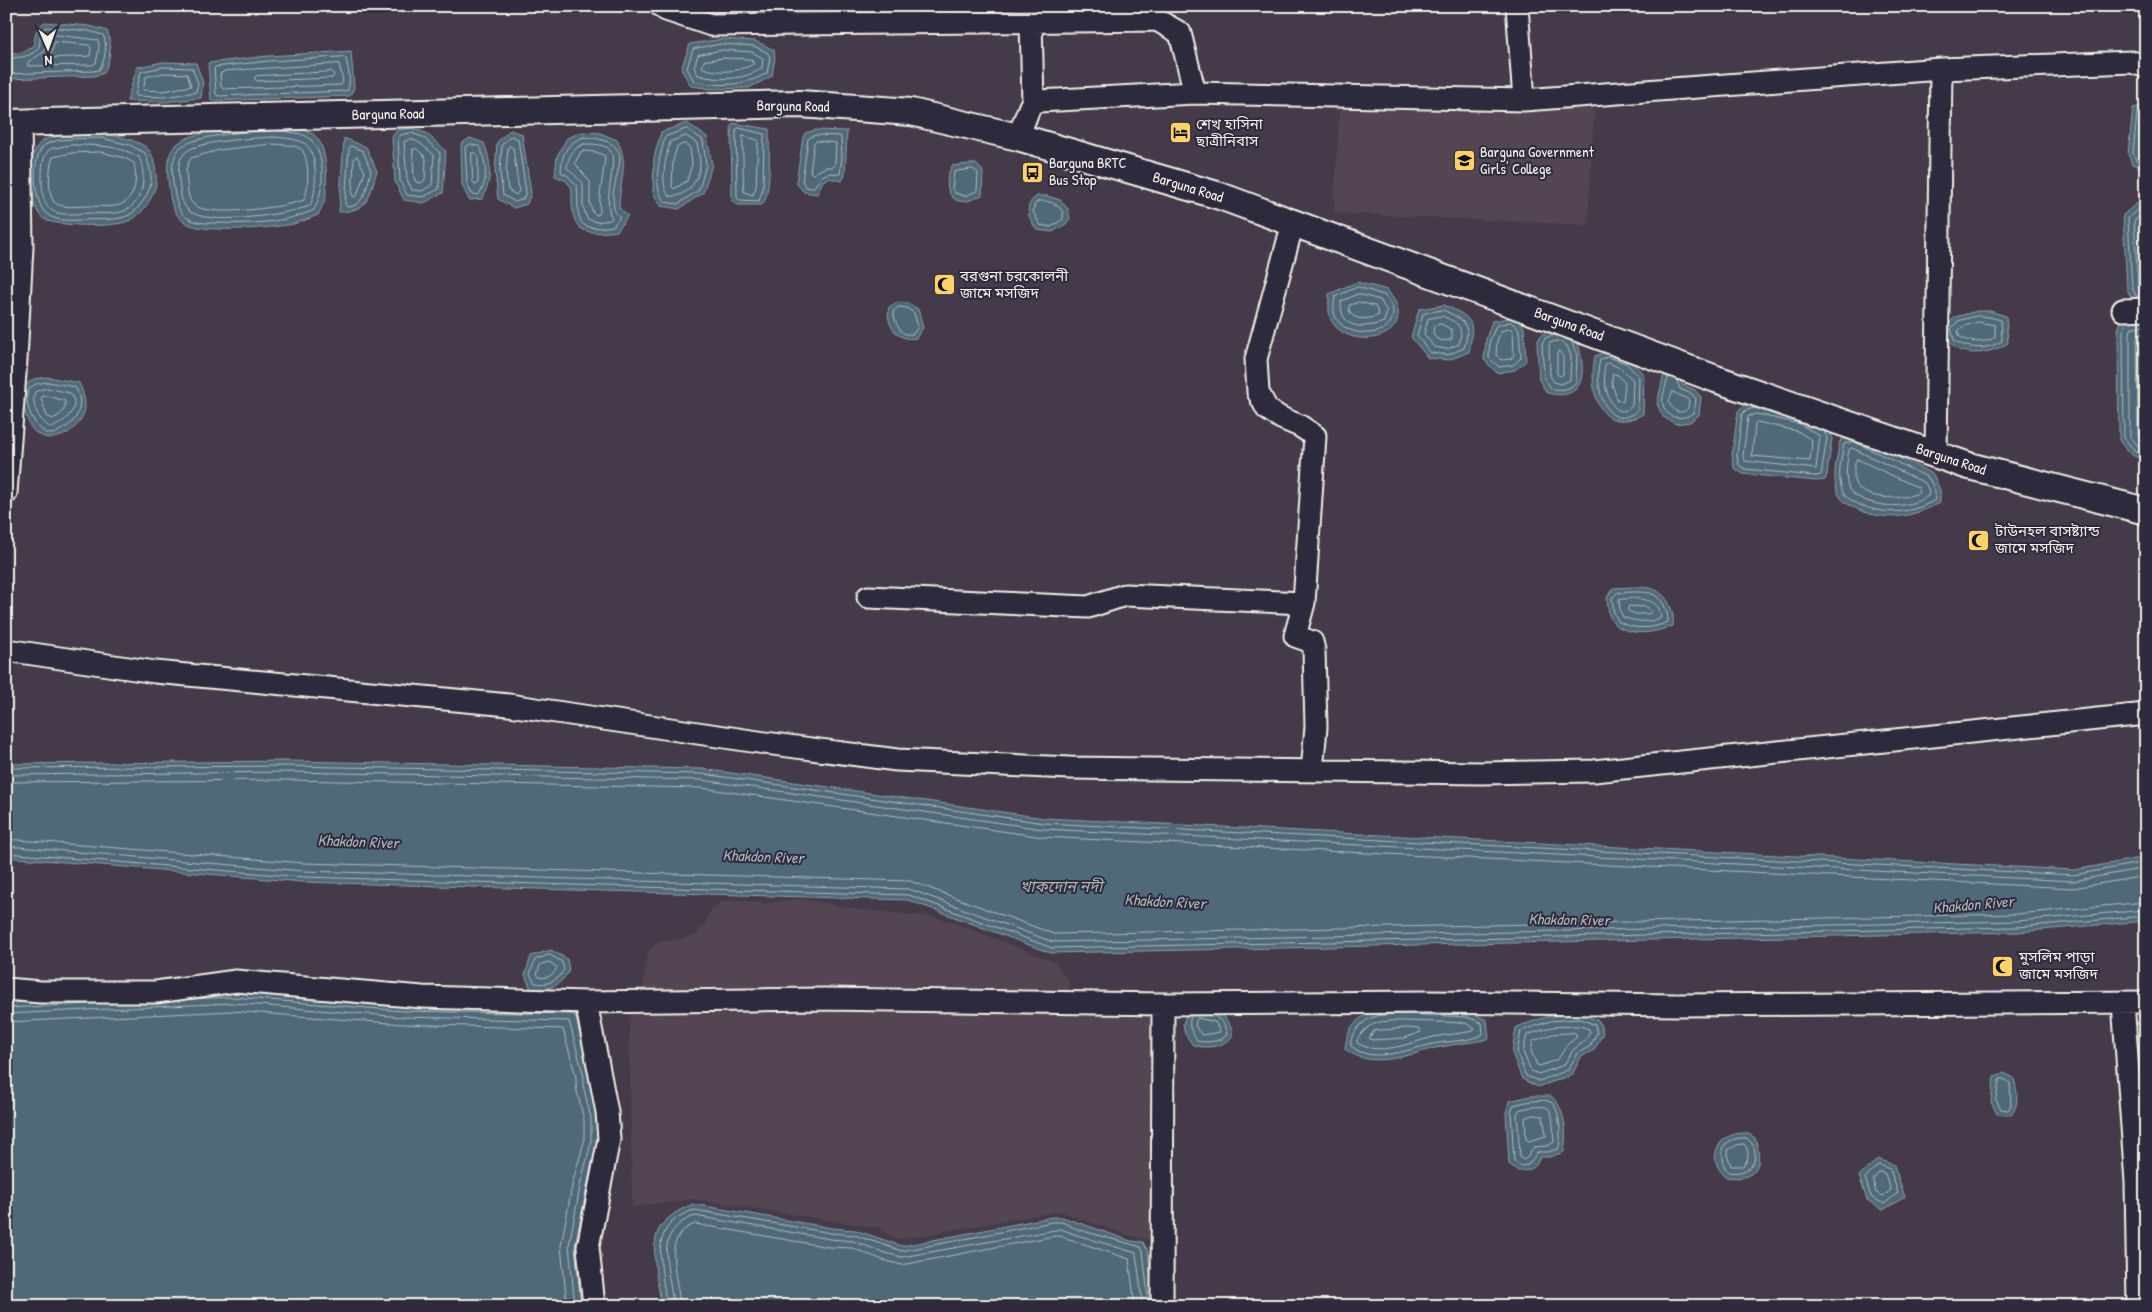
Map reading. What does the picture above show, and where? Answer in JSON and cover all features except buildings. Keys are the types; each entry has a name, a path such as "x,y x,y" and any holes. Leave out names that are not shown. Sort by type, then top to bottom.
{"main road":[{"name":"Barguna Road","path":"13,123 800,104 912,112 1018,136 1220,196 1708,376 1936,455 1969,466 2146,511"}],"street":[{"path":"661,6 666,10 711,26 1003,14 1157,20 1180,33 1195,93"},
{"path":"1517,6 1524,100"},
{"path":"1018,136 1033,103 1036,16"},
{"path":"1033,103 1195,93 1524,100 1940,69 2132,62 2146,67"},
{"path":"1936,455 1940,69"},
{"path":"6,493 22,247 13,123"},
{"path":"1294,223 1256,359 1258,392 1268,409 1315,436 1304,603 1295,636 1312,642 1314,650 1316,727 1312,770"},
{"path":"2124,310 2146,309"},
{"path":"868,597 1088,607 1125,596 1304,603"},
{"path":"6,650 155,672 509,705 897,760 1070,768 1482,773 1594,771 2146,714"},
{"path":"6,989 41,992 156,992 236,981 422,997 586,1002 825,999 1163,1004 1428,1002 1677,1005 2146,1002"},
{"path":"586,1002 607,1112 609,1139 588,1248 594,1306"},
{"path":"2124,1002 2136,1182 2138,1306"},
{"path":"1162,1306 1163,1004"}],"shaded area":[{"name":"Barguna Government Girls' College","path":"1340,96 1594,109 1588,225 1334,213"},
{"path":"802,899 862,910 926,916 950,921 1055,962 1069,981 1070,987 1067,992 960,989 642,997 646,959 650,949 659,942 695,936 706,922 711,909 720,902 736,900 765,903"},
{"path":"797,1007 1161,1013 1161,1242 1126,1235 1059,1211 896,1240 879,1228 694,1199 632,1207 629,1014"}],"water":[{"path":"45,22 90,26 107,31 110,41 110,52 104,73 94,76 6,79 6,53 19,53 34,46 37,29"},
{"path":"722,39 755,41 774,50 775,58 772,76 749,88 712,89 691,86 681,69 690,44"},
{"path":"351,51 354,88 350,96 211,101 208,63 268,56"},
{"path":"163,62 196,63 203,83 201,98 164,102 127,101 137,67"},
{"path":"2146,105 2146,169 2132,164 2128,154 2133,108"},
{"path":"687,123 707,137 712,165 703,193 679,209 661,206 653,193 654,158 661,132"},
{"path":"733,123 769,129 769,180 762,205 738,205 732,201 731,125"},
{"path":"251,127 299,129 313,134 318,139 322,146 326,165 326,184 325,200 318,215 293,224 255,228 207,228 186,223 175,212 170,198 168,164 173,148 184,140 202,133"},
{"path":"411,128 426,133 446,151 443,193 424,203 404,200 395,182 392,137 397,130"},
{"path":"510,130 522,134 531,193 527,204 514,208 498,199 495,172 497,142"},
{"path":"815,130 847,131 845,175 842,181 829,178 823,181 817,194 804,192 796,183 803,137 805,133"},
{"path":"582,132 600,133 617,140 621,148 623,173 619,208 628,216 617,231 593,232 584,230 579,226 573,212 572,188 565,180 555,176 557,156 567,138"},
{"path":"103,133 134,141 149,150 156,175 155,188 151,199 135,217 124,223 78,225 48,221 41,216 32,197 30,172 35,150 45,139 52,137"},
{"path":"344,138 366,147 377,171 370,195 363,205 357,209 339,212"},
{"path":"470,138 484,143 490,164 488,185 482,199 469,200 462,185 461,144"},
{"path":"976,164 983,171 982,195 969,201 960,201 955,199 948,190 949,171 952,166"},
{"path":"1037,196 1047,196 1060,200 1068,209 1070,218 1066,224 1053,232 1037,230 1031,221 1028,208"},
{"path":"2146,197 2146,301 2133,301 2127,289 2123,215"},
{"path":"1357,282 1387,290 1397,305 1397,322 1381,336 1369,338 1345,334 1336,327 1330,317 1329,294"},
{"path":"897,302 908,303 918,309 923,328 916,338 910,339 898,335 891,326 888,314 889,307"},
{"path":"1444,305 1461,313 1470,321 1472,333 1469,352 1449,360 1428,358 1411,337 1419,309"},
{"path":"1977,311 1990,311 2006,316 2008,343 1992,350 1974,353 1957,349 1949,342 1946,327 1955,317"},
{"path":"2146,315 2146,459 2130,454 2119,440 2118,330 2122,318"},
{"path":"1515,317 1524,327 1526,361 1515,370 1497,373 1484,360 1486,339 1492,321"},
{"path":"1560,329 1576,337 1582,359 1581,380 1577,387 1571,393 1561,395 1547,393 1539,380 1537,342 1542,334"},
{"path":"1609,351 1629,359 1644,375 1643,414 1628,420 1616,420 1607,415 1600,407 1593,383 1595,356"},
{"path":"1665,369 1679,376 1683,385 1695,390 1701,397 1699,415 1690,422 1676,424 1663,417 1657,404"},
{"path":"48,377 79,383 85,402 84,413 75,427 69,432 54,438 39,435 32,429 22,400 25,385 34,379"},
{"path":"1756,403 1831,429 1832,438 1825,480 1816,481 1743,474 1734,468 1732,455 1738,411 1743,406"},
{"path":"1845,437 1856,437 1933,474 1940,490 1940,503 1910,515 1890,517 1870,514 1846,503 1840,497 1835,484 1836,462 1840,441"},
{"path":"1613,588 1651,588 1663,595 1672,609 1673,626 1644,633 1630,631 1615,625 1609,615 1607,597"},
{"name":"খাকদোন নদী","path":"287,761 703,769 1044,818 2074,870 2146,857 2146,921 2018,932 1051,953 908,900 303,882 6,857 6,764"},
{"path":"551,950 567,959 569,971 561,981 553,986 544,989 531,989 525,975 531,956"},
{"path":"233,992 404,1006 579,1012 602,1117 586,1306 6,1306 6,1003"},
{"path":"1380,1010 1469,1012 1487,1020 1489,1039 1378,1060 1366,1059 1345,1049 1348,1034 1355,1023 1366,1015"},
{"path":"1187,1011 1222,1013 1232,1029 1232,1037 1224,1043 1208,1047 1192,1044 1185,1034 1183,1024"},
{"path":"1582,1014 1599,1021 1603,1033 1594,1050 1581,1057 1572,1075 1538,1087 1522,1079 1512,1053 1516,1027 1549,1016"},
{"path":"2004,1073 2014,1078 2016,1088 2017,1102 2011,1115 1997,1114 1991,1102 1994,1076"},
{"path":"1531,1096 1551,1096 1560,1107 1565,1129 1564,1152 1549,1157 1540,1157 1537,1164 1532,1168 1518,1171 1509,1164 1506,1112 1509,1101"},
{"path":"1747,1133 1755,1138 1758,1147 1758,1163 1751,1174 1745,1177 1726,1177 1719,1170 1716,1162 1718,1147 1729,1136"},
{"path":"1878,1159 1894,1165 1905,1197 1883,1210 1867,1200 1859,1176"},
{"path":"693,1204 832,1228 855,1230 902,1246 1052,1217 1062,1217 1131,1241 1143,1242 1148,1251 1154,1306 662,1306 655,1265 657,1233 671,1216"}],"place":[{"name":"শেখ হাসিনা ছাত্রীনিবাস","path":"1180,133"},
{"name":"Barguna Government Girls' College","path":"1464,161"},
{"name":"Barguna BRTC Bus Stop","path":"1033,172"},
{"name":"বরগুনা চরকোলনী জামে মসজিদ","path":"944,285"},
{"name":"টাউনহল বাসষ্ট্যান্ড জামে মসজিদ","path":"1979,540"},
{"name":"মুসলিম পাড়া জামে মসজিদ","path":"2003,966"}],"water label":[{"name":"Khakdon River","path":"358,841"},
{"name":"Khakdon River","path":"763,856"},
{"name":"Khakdon River","path":"1165,901"},
{"name":"Khakdon River","path":"1973,904"},
{"name":"Khakdon River","path":"1569,919"}]}
